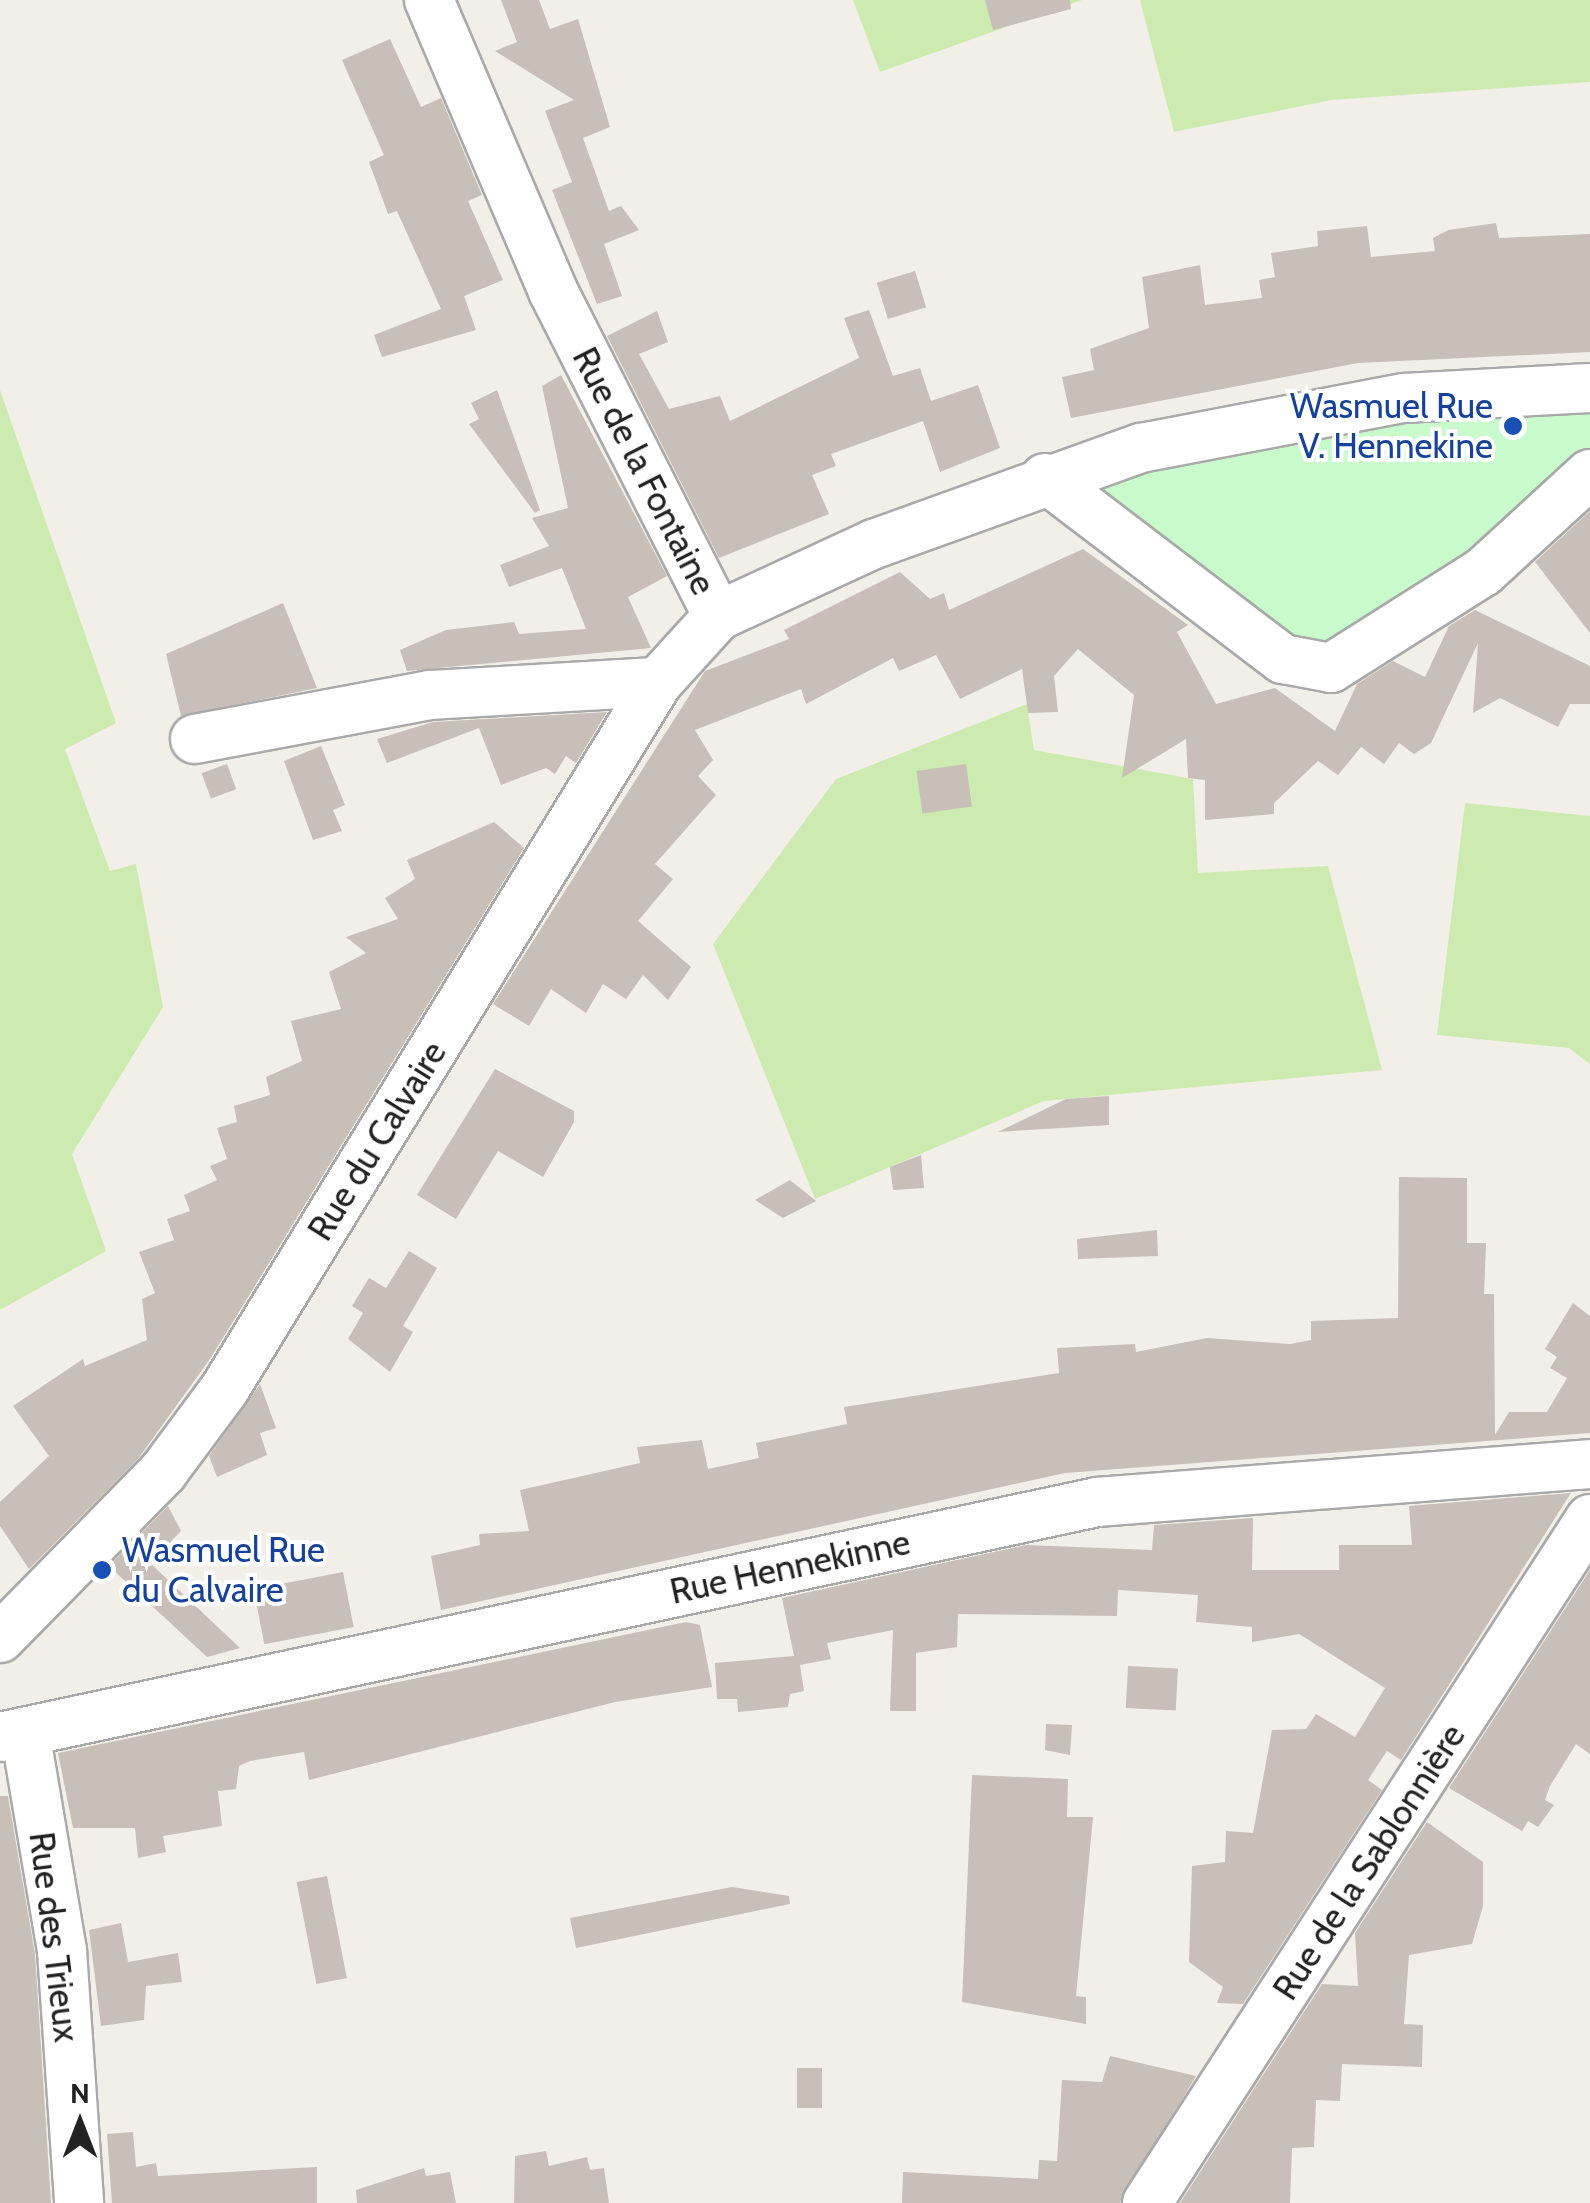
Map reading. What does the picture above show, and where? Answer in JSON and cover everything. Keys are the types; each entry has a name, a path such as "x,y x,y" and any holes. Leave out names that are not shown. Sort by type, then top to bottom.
{"street":[{"name":"Rue de la Fontaine","path":"429,0 553,291 718,616 1045,478 1314,412 1590,388"},
{"path":"1045,478 1284,659 1331,668 1483,572 1590,474"},
{"name":"Rue du Calvaire","path":"0,1638 163,1472 224,1390 658,682 718,616"},
{"path":"195,739 430,695 658,682"},
{"name":"Rue Hennekinne","path":"13,1735 1096,1502 1590,1464"},
{"name":"Rue de la Sablonnière","path":"1147,2203 1590,1520"},
{"name":"Rue des Trieux","path":"13,1735 62,1951 79,2203"}],"green space":[{"path":"853,0 1082,0 880,72"},
{"path":"1140,0 1590,0 1590,82 1331,100 1174,132"},
{"path":"0,390 116,723 65,749 110,871 136,864 163,1007 72,1154 106,1251 0,1310"},
{"path":"1590,400 1590,459 1468,564 1346,639 1315,644 1287,639 1092,496 1088,479 1312,425"},
{"path":"1027,704 1034,750 1193,779 1198,873 1328,866 1382,1070 1044,1101 815,1199 713,944 836,779"},
{"path":"1465,803 1590,816 1590,1064 1569,1048 1437,1035"}],"building":[{"path":"501,0 539,0 550,29 578,19 610,127 583,138 609,211 621,206 639,230 604,244 622,296 597,304 552,190 572,182 545,111 574,100 495,51 517,42"},
{"path":"985,0 1070,0 1071,9 993,30"},
{"path":"390,39 421,107 441,98 482,195 468,201 503,280 464,296 476,330 382,357 374,335 441,309 397,211 388,214 369,162 384,155 342,60"},
{"path":"1496,223 1499,238 1590,234 1590,352 1358,363 1071,418 1062,377 1094,370 1090,349 1149,328 1142,277 1200,265 1205,305 1262,298 1259,280 1275,277 1271,253 1318,246 1317,231 1367,226 1371,257 1435,251 1433,238 1448,230"},
{"path":"915,271 926,307 888,319 877,283"},
{"path":"869,310 893,376 920,368 931,401 978,385 1000,448 940,472 923,421 831,454 836,466 812,475 829,514 719,558 607,336 657,311 668,342 639,354 669,409 720,396 730,421 859,358 844,318"},
{"path":"561,375 667,576 628,597 651,648 407,671 400,650 446,630 514,622 519,634 586,629 562,568 509,587 500,565 549,546 532,518 568,508 542,386"},
{"path":"497,390 540,510 535,513 469,424 479,419 471,403"},
{"path":"1590,511 1590,633 1535,562"},
{"path":"1083,549 1188,625 1177,632 1216,704 1275,688 1335,731 1357,684 1393,661 1425,677 1449,626 1475,610 1590,666 1590,704 1570,704 1558,727 1500,698 1473,713 1478,643 1431,743 1414,754 1399,743 1384,764 1361,747 1338,775 1318,761 1274,803 1274,814 1205,820 1205,780 1188,778 1186,739 1122,778 1134,695 1078,649 1054,676 1058,712 1028,713 1022,669 960,699 936,655 899,671 893,658 806,704 801,689 695,730 713,760 698,776 716,795 655,864 673,879 638,921 691,967 668,1000 643,975 626,999 603,984 586,1013 551,989 529,1026 493,1004 705,671 789,639 784,630 900,572 930,599 944,593 949,610"},
{"path":"283,603 317,688 181,716 166,654"},
{"path":"607,712 576,763 566,756 555,774 546,768 501,785 479,728 387,763 377,739 433,722"},
{"path":"321,746 345,805 333,810 342,831 313,840 284,761"},
{"path":"227,764 236,789 211,799 202,773"},
{"path":"966,764 972,807 922,814 916,771"},
{"path":"494,822 524,848 210,1359 138,1459 29,1569 0,1526 0,1502 49,1456 13,1406 83,1359 85,1366 147,1340 142,1299 155,1293 139,1252 174,1240 167,1219 190,1211 184,1195 217,1180 210,1166 227,1159 217,1128 237,1122 234,1106 270,1095 266,1077 302,1061 291,1021 341,1009 329,972 366,953 346,937 398,919 385,898 415,879 407,860"},
{"path":"495,1069 574,1111 574,1122 543,1177 498,1151 456,1219 417,1195"},
{"path":"1109,1096 1109,1125 998,1132 1066,1099"},
{"path":"921,1155 924,1188 893,1190 890,1167"},
{"path":"1399,1177 1467,1178 1467,1243 1486,1243 1484,1294 1494,1294 1495,1435 1509,1412 1547,1412 1567,1378 1550,1368 1557,1357 1545,1349 1573,1303 1590,1316 1590,1433 1065,1473 441,1610 431,1556 480,1545 479,1534 529,1531 520,1490 640,1463 637,1447 702,1440 708,1469 759,1458 756,1443 847,1424 844,1407 1059,1373 1057,1348 1135,1344 1136,1352 1207,1338 1290,1344 1311,1340 1311,1321 1398,1318"},
{"path":"790,1180 816,1201 783,1218 755,1200"},
{"path":"1157,1230 1158,1256 1078,1259 1077,1239"},
{"path":"409,1251 437,1268 403,1326 413,1332 390,1372 348,1339 363,1313 352,1306 369,1278 386,1288"},
{"path":"260,1384 276,1428 260,1433 267,1455 217,1477 209,1456"},
{"path":"1571,1493 1401,1760 1387,1751 1368,1780 1382,1790 1243,2004 1217,2003 1223,1987 1189,1962 1192,1866 1225,1862 1226,1831 1253,1833 1272,1730 1306,1729 1316,1714 1355,1737 1385,1688 1299,1634 1252,1642 1252,1627 1196,1622 1198,1595 1118,1590 1117,1616 958,1614 957,1647 916,1653 916,1711 890,1711 893,1630 827,1643 831,1659 800,1665 804,1691 790,1694 788,1707 738,1712 737,1699 717,1699 715,1663 794,1656 782,1598 1026,1545 1152,1550 1154,1525 1253,1518 1252,1570 1339,1570 1339,1545 1412,1545 1409,1506"},
{"path":"168,1506 181,1531 150,1563 240,1648 207,1657 109,1566"},
{"path":"1590,1570 1590,1754 1576,1744 1550,1786 1545,1800 1554,1805 1538,1827 1528,1821 1522,1831 1449,1788"},
{"path":"343,1572 354,1627 264,1644 254,1589"},
{"path":"686,1622 700,1625 712,1687 615,1702 309,1780 304,1752 250,1761 239,1766 236,1789 218,1791 222,1826 163,1836 166,1852 138,1858 135,1828 73,1828 58,1753"},
{"path":"1128,1666 1178,1669 1176,1711 1126,1708"},
{"path":"1046,1724 1072,1725 1070,1755 1045,1750"},
{"path":"972,1775 1068,1779 1067,1817 1093,1817 1076,1996 1086,1997 1086,2024 962,2002"},
{"path":"0,1796 8,1796 35,1954 51,2203 0,2203"},
{"path":"1427,1822 1483,1862 1483,1906 1472,1944 1409,1955 1404,2024 1423,2025 1422,2067 1342,2064 1340,2101 1316,2100 1314,2147 1292,2148 1290,2203 1180,2203 1322,1984 1358,1986 1355,1933"},
{"path":"327,1876 347,1978 316,1984 297,1882"},
{"path":"732,1887 789,1896 790,1904 576,1948 570,1918"},
{"path":"121,1923 128,1962 178,1953 182,1982 146,1986 144,2020 101,2026 89,1930"},
{"path":"1110,2056 1196,2076 1120,2203 902,2203 903,2172 1038,2179 1039,2160 1057,2161 1062,2080 1102,2082"},
{"path":"797,2068 822,2068 822,2108 797,2108"},
{"path":"133,2132 136,2167 156,2163 158,2176 317,2167 317,2203 112,2203 107,2134"},
{"path":"546,2151 549,2166 587,2157 590,2170 604,2168 609,2203 514,2203 515,2156"},
{"path":"424,2168 426,2176 450,2172 456,2203 357,2203 356,2190"}],"place":[{"name":"Wasmuel Rue V. Hennekine","path":"1513,426"},
{"name":"Wasmuel Rue du Calvaire","path":"102,1570"}]}
